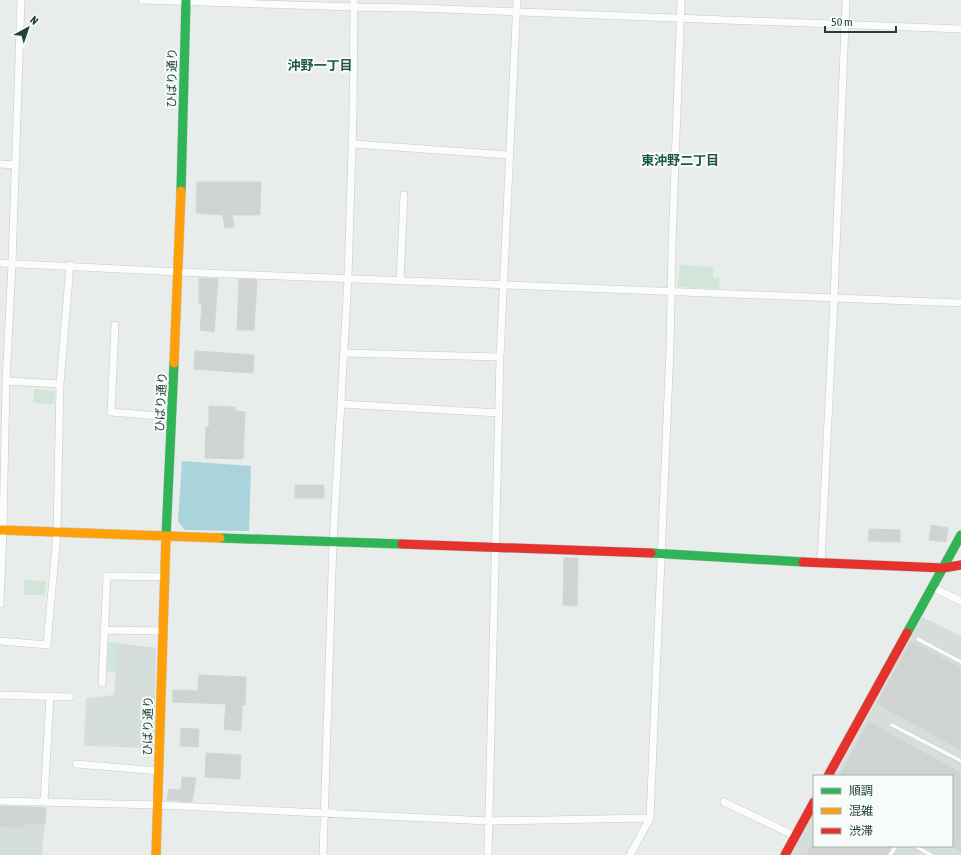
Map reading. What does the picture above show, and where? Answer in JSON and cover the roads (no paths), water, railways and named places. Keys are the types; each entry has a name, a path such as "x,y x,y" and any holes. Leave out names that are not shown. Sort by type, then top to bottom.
{"street":[{"path":"0,604 2,450 6,381 3,367 12,264 22,0"},
{"path":"142,0 354,4 681,19 961,29"},
{"path":"488,855 497,547 500,357 517,0"},
{"path":"630,855 650,818 672,291 672,247 681,0"},
{"path":"821,563 834,299 846,0"},
{"name":"ひばり通り","path":"156,855 164,576 179,272 186,1"},
{"path":"323,855 333,542 348,278 353,144 354,4"},
{"path":"353,144 509,155"},
{"path":"0,164 15,165"},
{"path":"400,281 404,196"},
{"path":"0,263 504,286 672,291 834,299 961,303"},
{"path":"0,641 47,645 57,532 60,384 70,265"},
{"path":"115,325 111,412 172,417"},
{"path":"343,353 500,357"},
{"path":"6,381 60,384"},
{"path":"341,404 499,413"},
{"path":"2,530 662,553 821,563 943,568 961,565"},
{"path":"829,775 961,535"},
{"path":"102,683 107,576 164,576"},
{"path":"932,587 961,601"},
{"path":"104,630 163,631"},
{"path":"0,695 70,697"},
{"path":"44,802 50,696"},
{"path":"76,764 159,771"},
{"path":"0,801 158,805 489,821 650,818"},
{"path":"724,802 795,836"},
{"path":"785,855 813,804"}],"lane":[{"path":"918,639 961,662"},
{"path":"892,725 961,761"},
{"path":"917,847 931,855"}],"water":[{"path":"182,461 251,466 249,531 185,530 178,521"}],"district":[{"name":"沖野一丁目","path":"320,65"},
{"name":"東沖野二丁目","path":"680,160"}]}
